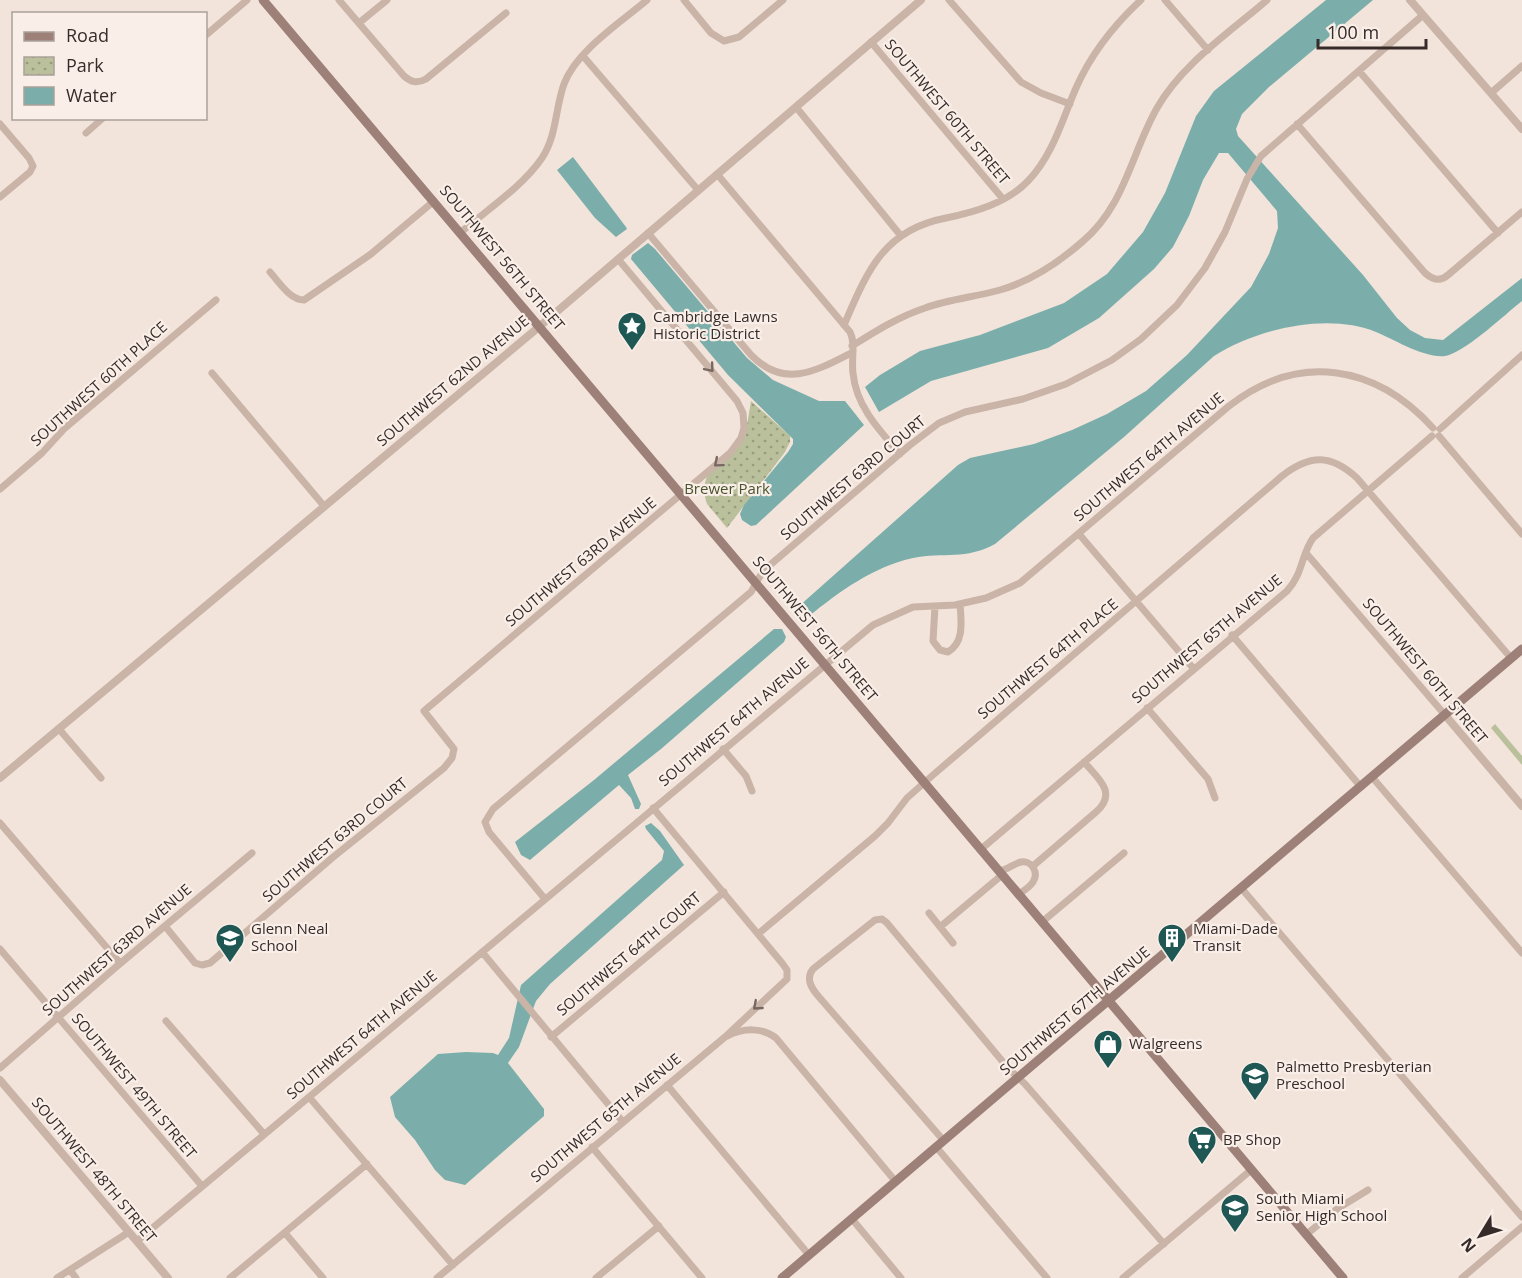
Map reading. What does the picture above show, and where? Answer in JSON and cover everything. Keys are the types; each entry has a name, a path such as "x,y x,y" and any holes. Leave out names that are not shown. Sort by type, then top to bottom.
{"main road":[{"name":"SOUTHWEST 56TH STREET","path":"263,0 1343,1278"},
{"name":"SOUTHWEST 67TH AVENUE","path":"782,1278 1522,649"}],"street":[{"path":"207,34 248,0"},
{"path":"339,0 404,76 416,82 428,78 506,13"},
{"path":"359,23 387,0"},
{"path":"461,232 519,183 540,161 553,135 565,83 571,70 647,0"},
{"path":"684,0 711,33 724,41 739,37 783,0"},
{"name":"SOUTHWEST 62ND AVENUE","path":"0,778 540,326 921,0"},
{"path":"949,0 1021,82 1041,93 1070,104"},
{"path":"844,325 869,270 886,249 901,236 923,224 980,210 1004,199 1024,185 1052,147 1081,76 1099,46 1118,22 1141,0"},
{"path":"1165,0 1208,50"},
{"path":"648,233 751,356 764,367 789,374 808,372 852,350 888,324 919,310 997,291 1023,282 1043,272 1071,252 1091,234 1118,198 1143,136 1165,95 1184,72 1267,0"},
{"path":"1415,1 1424,15 1522,129"},
{"name":"SOUTHWEST 63RD COURT","path":"545,899 495,840 486,824 487,816 492,809 751,592 763,571 927,432 949,418 965,412 1053,389 1101,367 1129,349 1164,318 1201,274 1225,232 1247,179 1259,158 1424,15"},
{"name":"SOUTHWEST 60TH STREET","path":"871,42 1004,199"},
{"path":"584,56 698,190"},
{"path":"1491,93 1522,66"},
{"path":"1359,70 1498,233"},
{"path":"796,107 901,236"},
{"path":"86,133 101,120"},
{"path":"0,124 33,166 28,174 0,197"},
{"path":"1297,124 1425,273 1436,280 1448,275 1522,212"},
{"path":"717,174 853,338 854,381 861,404 874,424 900,454"},
{"path":"270,272 290,294 302,301 371,254 434,201"},
{"name":"SOUTHWEST 63RD AVENUE","path":"454,754 453,746 424,711 730,453 741,438 744,425 743,413 737,401 618,259"},
{"name":"SOUTHWEST 60TH PLACE","path":"0,489 42,453 65,428 216,300"},
{"name":"SOUTHWEST 65TH AVENUE","path":"980,850 1291,586 1300,571 1313,538 1522,355"},
{"name":"SOUTHWEST 64TH AVENUE","path":"137,1241 867,629 880,621 913,608 960,604 994,596 1013,587 1029,576 1237,400 1261,385 1286,376 1317,372 1358,376 1376,384 1401,399 1436,432 1522,534"},
{"path":"212,373 324,506"},
{"name":"SOUTHWEST 64TH PLACE","path":"758,934 875,836 904,801 924,782 1282,476 1300,464 1319,459 1335,462 1347,469 1369,490 1511,658"},
{"path":"1079,534 1193,668"},
{"name":"SOUTHWEST 60TH STREET","path":"1306,553 1522,806"},
{"path":"935,606 933,641 940,650 948,652 955,648 960,639 960,604"},
{"path":"1232,635 1361,787"},
{"path":"1147,708 1208,779 1215,798"},
{"path":"59,729 101,778"},
{"path":"723,749 746,776 752,790"},
{"name":"SOUTHWEST 63RD COURT","path":"165,926 194,961 202,965 211,962 332,858 444,768 454,754"},
{"path":"1033,866 1105,802 1104,787 1084,762"},
{"path":"1372,777 1522,953"},
{"path":"653,808 758,934"},
{"path":"0,823 120,963"},
{"name":"SOUTHWEST 63RD AVENUE","path":"0,1068 120,963 252,853"},
{"path":"1042,922 1124,853"},
{"path":"940,927 1000,873 1022,862 1029,863 1035,872 1034,881 1018,895"},
{"path":"1242,888 1522,1217"},
{"name":"SOUTHWEST 64TH COURT","path":"551,1037 724,892"},
{"path":"929,913 953,943"},
{"path":"1047,1278 812,988 809,977 813,969 869,923 879,919 887,924 1164,1244"},
{"name":"SOUTHWEST 65TH AVENUE","path":"437,1278 725,1037 782,984 788,974 758,934"},
{"name":"SOUTHWEST 49TH STREET","path":"0,949 202,1186"},
{"path":"482,952 623,1122"},
{"path":"166,1021 264,1134"},
{"path":"725,1037 738,1032 758,1030 767,1032 776,1038 896,1182"},
{"name":"SOUTHWEST 48TH STREET","path":"0,1080 168,1278"},
{"path":"667,1085 809,1255"},
{"path":"309,1097 453,1265"},
{"path":"592,1148 702,1278"},
{"path":"230,1278 367,1164"},
{"path":"1123,1278 1251,1170"},
{"path":"1306,1234 1337,1209 1368,1190"},
{"path":"852,1220 901,1278"},
{"path":"596,1278 659,1226"},
{"path":"1462,1278 1522,1227"},
{"path":"57,1278 129,1232"},
{"path":"285,1233 323,1278"},
{"path":"70,1270 76,1278"}],"green space":[{"name":"Brewer Park","path":"751,401 790,436 790,442 785,452 727,528 707,504 703,490 707,476 745,437"},
{"path":"1495,724 1522,756 1522,765 1491,728"}],"water":[{"path":"1326,0 1373,0 1269,87 1242,114 1236,129 1238,136 1410,330 1425,338 1443,340 1522,278 1522,301 1487,331 1449,355 1422,353 1376,332 1357,326 1336,324 1293,326 1271,331 1231,346 1214,356 1124,437 995,544 974,552 924,556 884,567 832,598 808,617 798,618 798,607 958,465 970,458 1034,444 1072,430 1107,414 1146,391 1187,355 1251,287 1269,254 1278,228 1277,211 1228,153 1219,153 1203,180 1189,216 1173,247 1154,269 1099,318 1048,348 931,381 879,412 865,387 880,375 920,351 980,335 1064,303 1107,274 1143,232 1165,193 1196,116 1214,91"},
{"path":"573,157 626,227 627,229 616,237 595,218 557,170"},
{"path":"648,243 747,358 773,380 819,401 845,401 864,425 756,525 751,526 742,520 740,514 744,505 788,452 793,439 728,375 631,259 632,255"},
{"path":"774,629 782,629 786,637 784,642 628,775 641,804 639,809 635,809 631,798 619,785 530,860 521,855 515,842 594,780"},
{"path":"651,823 660,831 684,865 550,984 536,1001 519,1047 508,1063 544,1109 544,1116 465,1185 445,1180 395,1117 390,1097 438,1054 466,1052 498,1055 509,1038 521,985 662,860 664,851 645,826"}],"place":[{"name":"Cambridge Lawns Historic District","path":"632,352"},
{"name":"Glenn Neal School","path":"230,964"},
{"name":"Miami-Dade Transit","path":"1172,964"},
{"name":"Walgreens","path":"1108,1070"},
{"name":"Palmetto Presbyterian Preschool","path":"1255,1102"},
{"name":"BP Shop","path":"1202,1166"},
{"name":"South Miami Senior High School","path":"1235,1234"}]}
